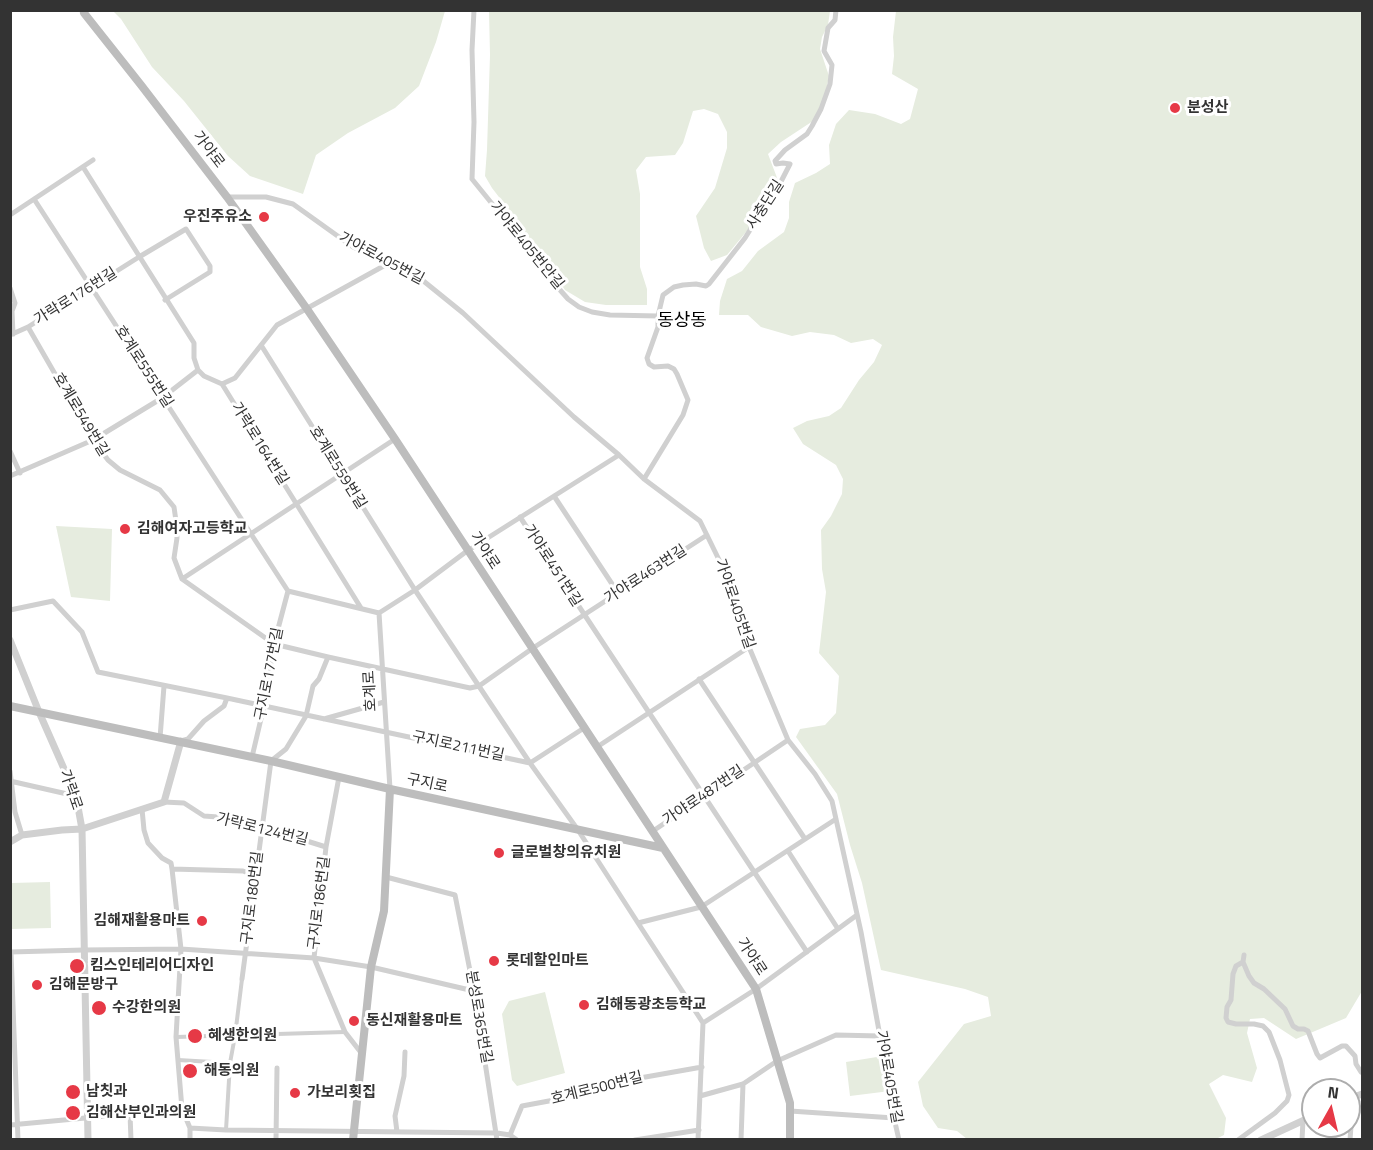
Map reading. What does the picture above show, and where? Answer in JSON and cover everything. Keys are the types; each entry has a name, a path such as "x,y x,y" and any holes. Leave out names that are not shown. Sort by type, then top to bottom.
{"main road":[{"name":"가야로","path":"84,13 227,197 307,309 395,439 756,989 790,1103 790,1140"},
{"name":"구지로","path":"10,706 181,741 663,848"},
{"name":"호계로","path":"354,1135 371,967 384,911 390,789"}],"street":[{"name":"가야로405번안길","path":"474,10 472,179 553,282 579,307 610,315 658,316"},
{"name":"사충단길","path":"658,316 663,294 674,287 709,284 771,201 790,164 776,164 775,161 785,150 807,134 830,84 832,65 824,51 828,28 835,20 836,10"},
{"path":"10,215 93,160"},
{"path":"10,476 93,440 162,398 198,370 194,358 194,343 83,167"},
{"name":"가야로405번길","path":"227,197 266,197 293,204 353,247 421,279 463,313 644,479 700,521 725,572 749,647 788,741 815,774 832,801 857,915 899,1140"},
{"name":"호계로555번길","path":"34,199 288,591"},
{"name":"가락로176번길","path":"10,288 15,303 12,311 12,335 186,229 210,266 210,273 165,300"},
{"path":"222,384 234,378 277,325 389,263"},
{"path":"644,479 683,415 688,400 674,369 668,366 654,367 649,364 647,358 658,327 658,316"},
{"name":"호계로549번길","path":"28,327 93,440 108,460 120,470 160,490 174,507 177,521 174,558 182,579"},
{"name":"호계로559번길","path":"261,345 415,590"},
{"name":"가락로164번길","path":"198,370 204,376 222,384 296,504"},
{"path":"395,439 182,579 274,644 470,688 478,686 532,648"},
{"path":"10,451 20,473"},
{"name":"가야로451번길","path":"467,551 619,455"},
{"path":"554,496 618,593"},
{"path":"296,504 361,608"},
{"name":"가야로451번길","path":"520,517 585,616"},
{"name":"가야로463번길","path":"532,648 585,616 707,535"},
{"path":"288,591 379,613 415,590 467,551"},
{"name":"구지로211번길","path":"415,590 530,763 578,830"},
{"name":"구지로177번길","path":"252,757 264,706 274,644 288,591"},
{"name":"구지로211번길","path":"10,610 53,601 82,632 98,672 530,763"},
{"name":"호계로","path":"379,613 390,789"},
{"path":"585,616 807,952"},
{"name":"가락로","path":"10,640 76,796 82,829 88,1140"},
{"path":"597,747 749,647"},
{"path":"272,761 286,750 306,716 312,686 319,679 328,657"},
{"path":"699,679 754,762"},
{"path":"160,738 164,686"},
{"path":"10,842 22,835 82,829 164,802 181,741 188,739 204,721 224,706 227,698"},
{"path":"322,719 384,702"},
{"path":"530,763 584,728"},
{"name":"가야로487번길","path":"653,831 788,741"},
{"name":"구지로180번길","path":"226,1130 230,1063 272,761"},
{"name":"가야로487번길","path":"754,762 805,839"},
{"path":"10,771 15,812 22,835"},
{"name":"구지로186번길","path":"339,777 327,847 314,958 345,1032 362,1054"},
{"path":"11,782 76,796"},
{"name":"가락로124번길","path":"164,802 184,803 204,816 262,827 327,847"},
{"path":"142,809 148,843 162,858 171,863 172,869 181,949 176,1037 182,1108 190,1128 190,1140"},
{"path":"638,923 701,907 836,819"},
{"path":"578,830 703,1023 699,1140"},
{"path":"788,850 838,929"},
{"path":"172,869 243,872 256,876"},
{"name":"분성로365번길","path":"386,877 454,895 474,991 497,1136"},
{"path":"703,1023 756,989 857,915"},
{"path":"18,1140 11,952 181,949 245,952 314,958 371,967 474,991"},
{"path":"1238,1140 1275,1113 1287,1101 1289,1095 1280,1060 1269,1032 1263,1026 1236,1024 1228,1022 1226,1018 1227,1007 1231,1000 1233,974 1243,958 1254,983 1264,989 1285,1010 1293,1026 1308,1030 1320,1058 1346,1046 1355,1056 1356,1064 1362,1071"},
{"path":"176,1037 345,1032"},
{"path":"700,1096 743,1084 777,1061 836,1035 880,1036"},
{"path":"397,1132 395,1116 404,1076 405,1052"},
{"path":"178,1060 230,1063"},
{"name":"호계로500번길","path":"510,1135 522,1106 565,1098 606,1084 702,1067"},
{"path":"276,1140 277,1068"},
{"path":"741,1140 743,1084"},
{"path":"10,1125 182,1108"},
{"path":"790,1111 894,1118"},
{"path":"130,1114 131,1140"},
{"path":"1261,1140 1301,1121"},
{"path":"190,1128 276,1129 354,1135 397,1132 510,1135 517,1140"},
{"path":"635,1140 699,1130"}],"shaded area":[{"path":"113,11 445,11 419,86 395,108 348,133 316,155 303,194 250,176 228,156 184,101 152,67 121,19"},
{"path":"489,11 830,11 820,49 829,76 825,96 816,119 781,142 768,154 779,183 768,202 727,255 711,261 704,248 696,216 715,188 727,148 727,132 718,114 704,109 693,111 683,143 675,155 646,157 636,170 640,194 640,267 647,289 647,305 606,305 585,302 565,290 485,176 490,55"},
{"path":"896,11 1362,11 1362,991 1346,1018 1296,1039 1264,1018 1250,1019 1247,1033 1257,1068 1252,1082 1223,1075 1209,1084 1226,1118 1224,1135 1214,1140 967,1139 957,1131 938,1128 923,1106 918,1082 964,1024 991,1016 988,997 965,989 881,970 862,883 837,794 796,737 800,729 825,725 836,713 839,676 819,653 826,592 822,569 821,530 842,494 843,479 836,465 803,444 793,428 807,421 829,416 841,408 874,362 882,345 873,339 851,343 834,335 810,332 792,336 761,327 748,315 719,315 720,301 727,279 742,271 758,251 784,232 789,218 789,202 795,183 830,164 829,145 836,124 849,110 875,114 901,124 910,119 918,89 892,74"},
{"path":"56,526 112,529 110,601 71,597"},
{"path":"50,882 51,928 11,929 11,883"},
{"path":"545,992 565,1073 517,1086 512,1080 502,1014 509,1001"},
{"path":"883,1056 890,1091 850,1096 846,1062"}],"place":[{"name":"분성산","path":"1175,108"},
{"name":"우진주유소","path":"264,217"},
{"name":"김해여자고등학교","path":"125,529"},
{"name":"글로벌창의유치원","path":"499,853"},
{"name":"김해재활용마트","path":"202,921"},
{"name":"롯데할인마트","path":"494,961"},
{"name":"킴스인테리어디자인","path":"77,966"},
{"name":"김해문방구","path":"37,985"},
{"name":"김해동광초등학교","path":"584,1005"},
{"name":"수강한의원","path":"99,1008"},
{"name":"동신재활용마트","path":"354,1021"},
{"name":"혜생한의원","path":"195,1036"},
{"name":"해동의원","path":"190,1071"},
{"name":"남칫과","path":"73,1092"},
{"name":"가보리횟집","path":"295,1093"},
{"name":"김해산부인과의원","path":"73,1113"}],"district":[{"name":"동상동","path":"682,322"}]}
